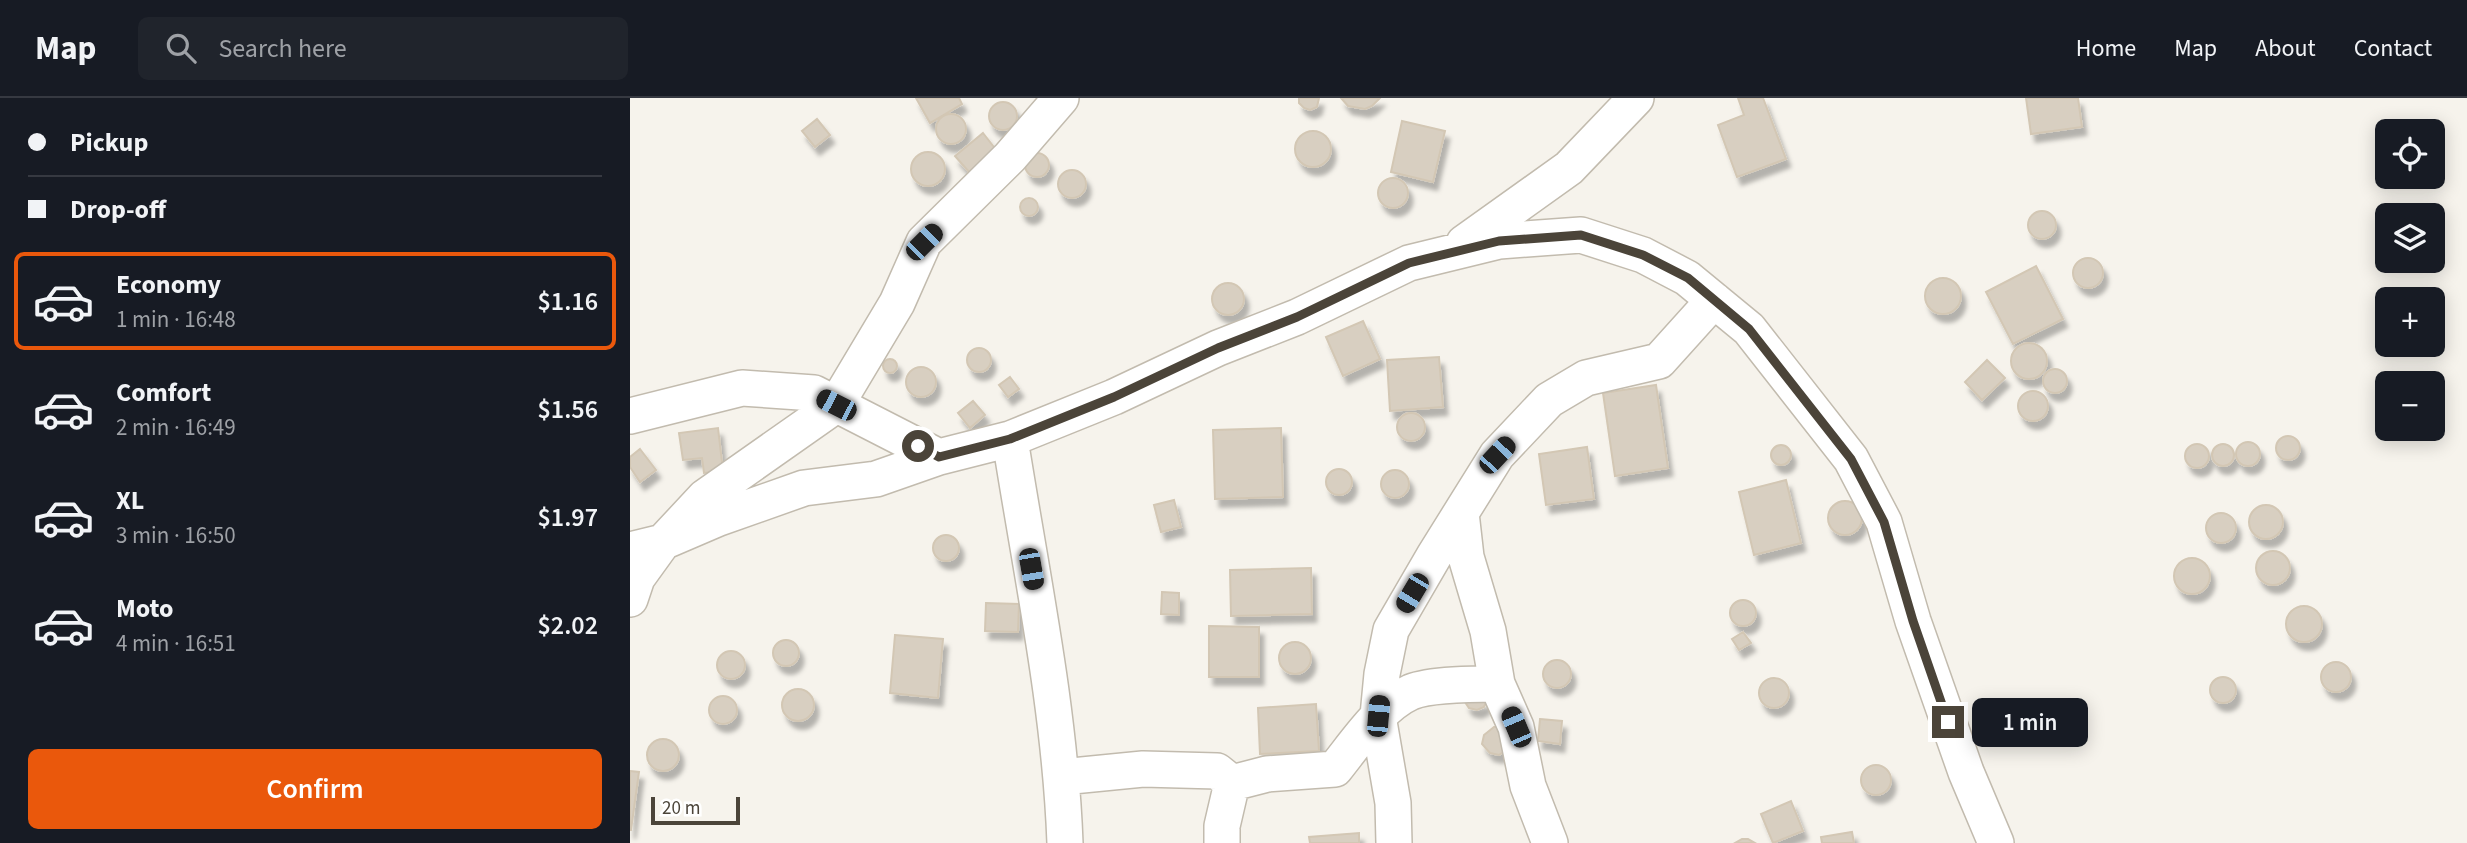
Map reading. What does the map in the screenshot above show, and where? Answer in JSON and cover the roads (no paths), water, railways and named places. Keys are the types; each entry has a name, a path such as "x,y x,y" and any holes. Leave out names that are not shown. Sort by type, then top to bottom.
{"street":[{"path":"630,599 646,546 705,497 836,405 897,303 924,242 1010,157 1061,98"},
{"path":"1450,253 1569,168 1636,98"},
{"path":"646,546 804,488 876,479 939,457 1010,439 1114,397 1218,348 1297,317 1409,263 1499,241 1581,235 1643,255 1688,278 1749,329 1851,459 1884,522 1913,621 1966,772 1996,843"},
{"path":"1394,843 1393,803 1378,716 1382,674 1391,630 1497,455 1549,400 1586,378 1659,361 1714,300"},
{"path":"630,416 742,388 814,393 939,457"},
{"path":"1010,439 1048,668 1062,777 1065,843"},
{"path":"1461,513 1466,557 1488,631 1497,684 1516,727 1528,786 1550,843"},
{"path":"1232,783 1267,774 1335,769 1378,716 1412,692 1459,684 1497,684"},
{"path":"1062,777 1143,769 1217,771 1232,783"},
{"path":"1222,843 1222,826 1232,783"}]}
